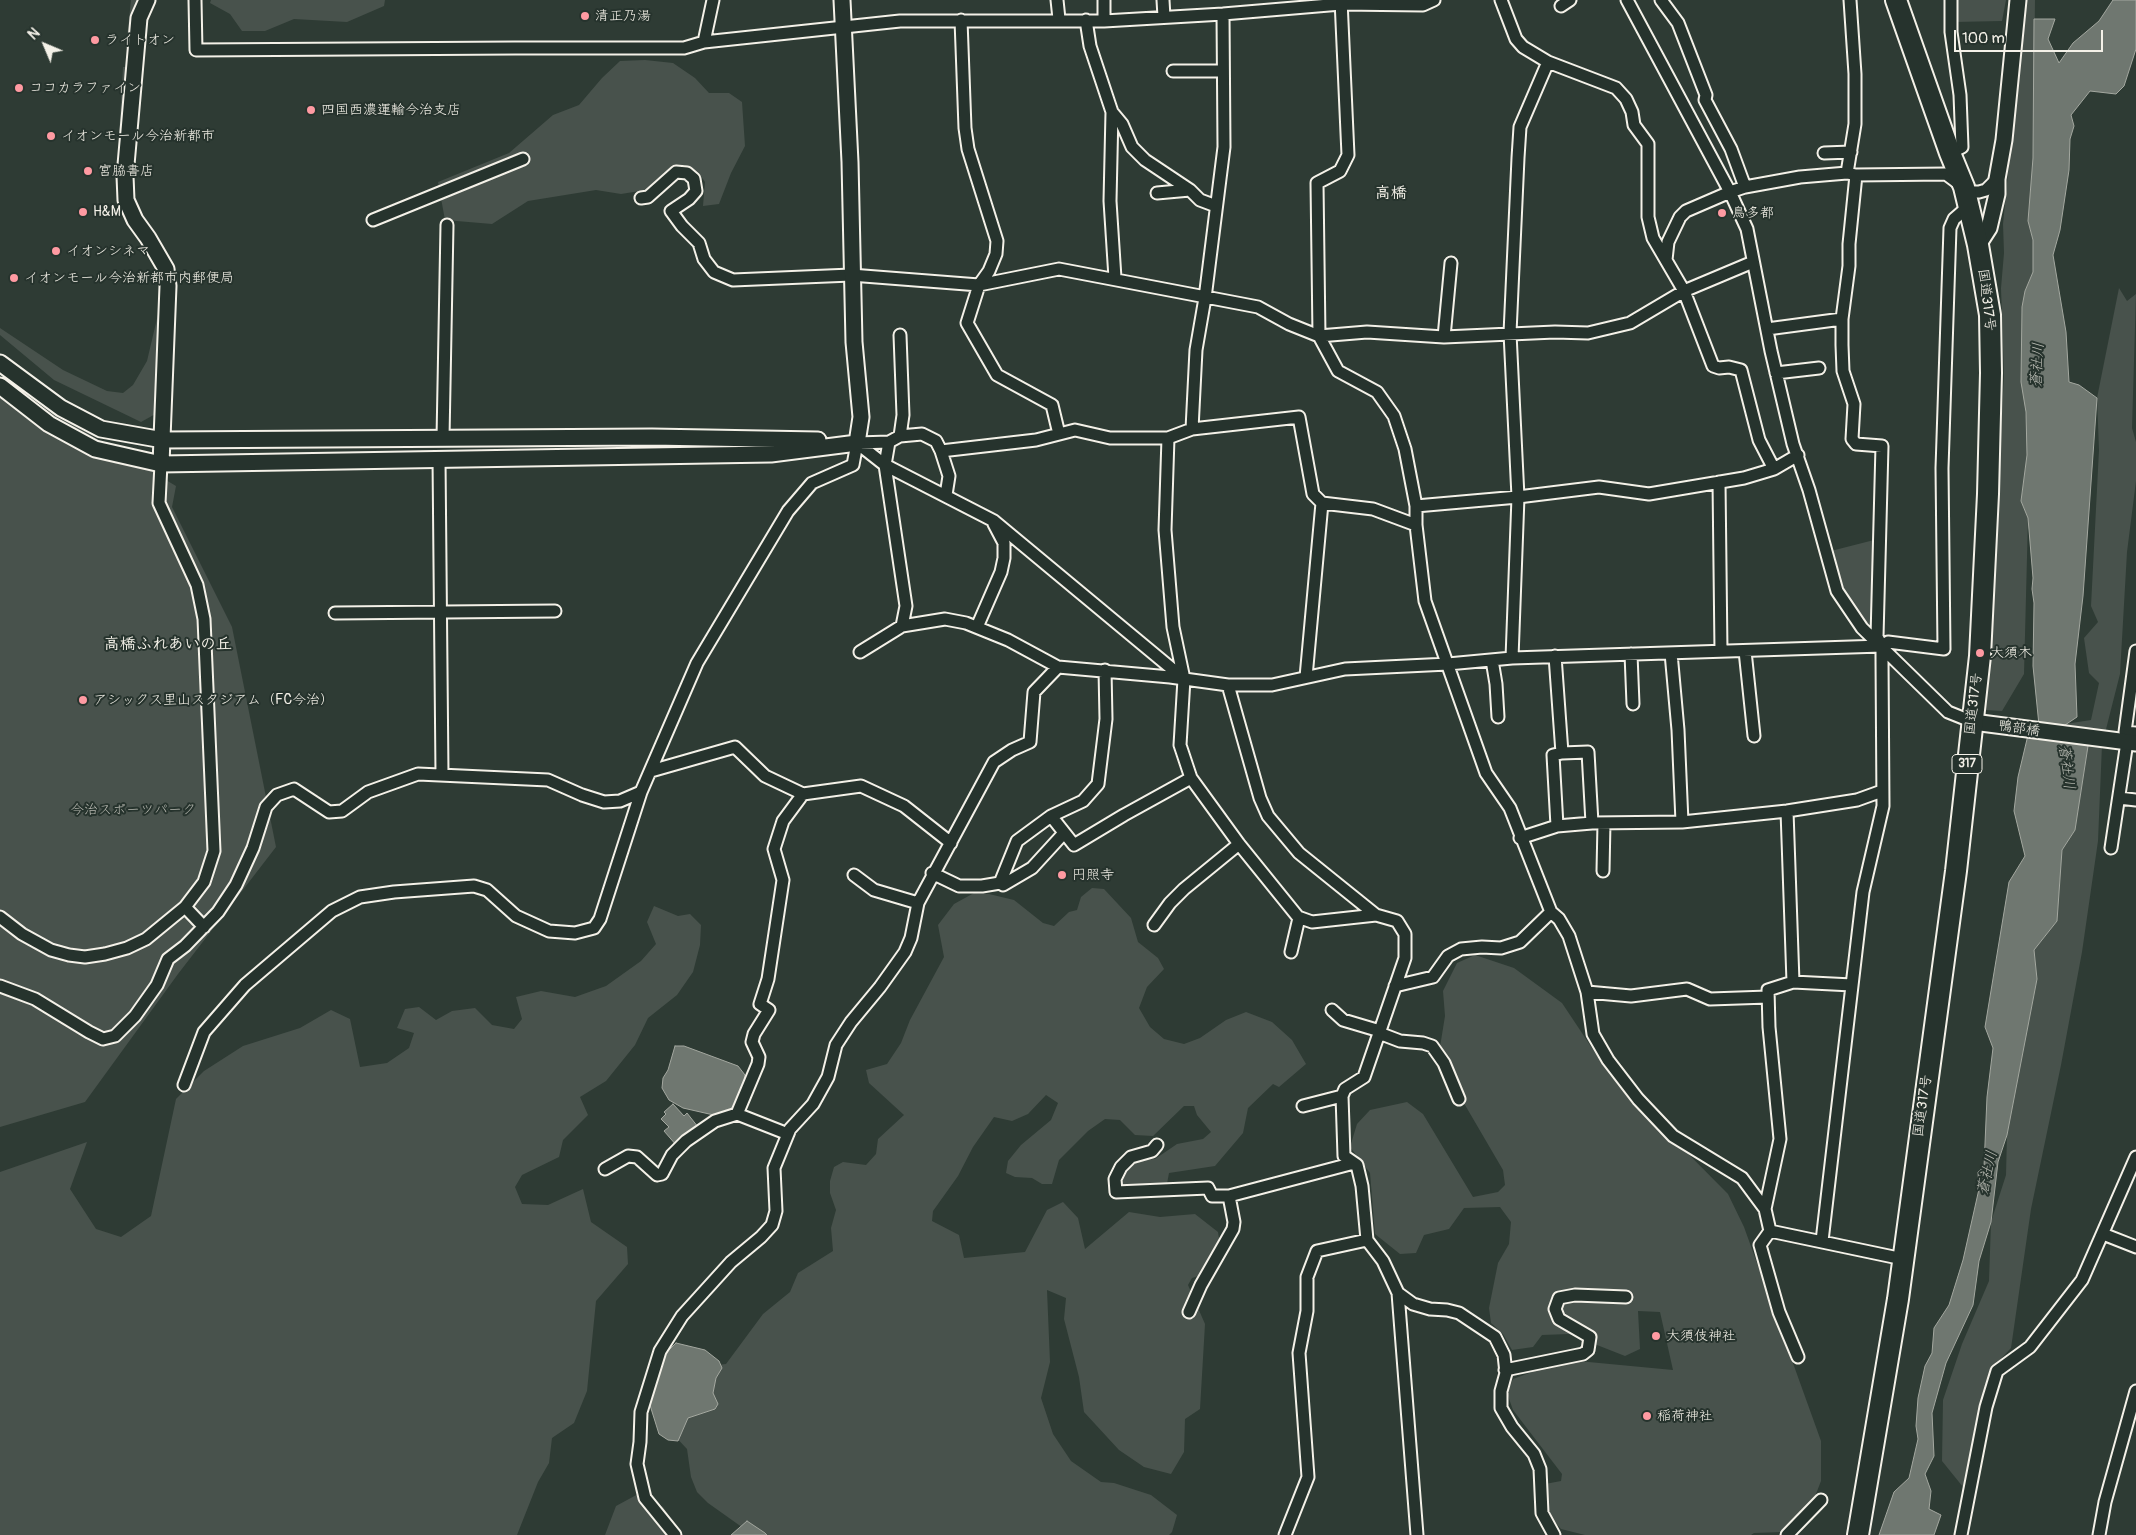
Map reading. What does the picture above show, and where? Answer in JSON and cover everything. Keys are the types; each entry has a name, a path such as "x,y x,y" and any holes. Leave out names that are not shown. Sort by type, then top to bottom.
{"highway":[{"name":"国道317号","path":"1858,1535 1889,1356 1976,723 1988,494 1991,373 1990,315 1978,245 1967,196 1896,0"}],"street":[{"path":"0,917 22,934 51,950 69,955 85,957 119,950 146,939 161,929 185,907 204,882 214,851 204,619 196,585 159,503 168,286 166,269 135,220 126,200 125,176 139,18 148,0"},
{"path":"196,0 196,50 684,48 704,42 900,21 1104,21 1224,14 1341,2 1423,5 1434,0"},
{"path":"704,42 713,0"},
{"path":"184,1085 204,1032 246,985 332,911 360,897 394,892 474,886 486,890 516,916 549,931 575,933 594,928 600,919 641,792 697,663 788,511 812,483 853,465 861,417 854,342 851,275 850,162 842,0"},
{"path":"1057,0 1059,20"},
{"path":"1104,0 1104,21"},
{"path":"1163,0 1164,17"},
{"path":"1501,0 1516,39 1523,47 1548,62 1616,88 1626,99 1632,112 1634,125 1648,144 1648,217 1653,238 1684,291 1713,366 1741,370 1759,440 1774,469"},
{"path":"1626,0 1730,192 1747,229 1776,373 1793,444 1798,455 1837,591 1862,628 1948,712 1976,723"},
{"path":"1661,0 1678,23 1706,95 1705,100 1731,149 1745,187"},
{"path":"1822,1241 1863,892 1883,806 1882,646 1877,637 1882,446 1856,444 1852,439 1854,404 1843,371 1842,319 1850,266 1851,152 1855,124 1855,74 1850,0"},
{"path":"1950,153 1962,147 1960,95 1951,32 1951,0"},
{"path":"1978,245 1989,228 1998,194 1997,179 2004,140 2018,0"},
{"path":"1341,2 1348,155 1340,171 1317,183 1319,336 1338,371 1377,392 1394,416 1405,449 1416,506 1416,525 1425,601 1486,773 1510,808 1520,838 1551,912 1560,919 1569,936 1587,992 1593,1034 1608,1060 1638,1098 1673,1136 1742,1178 1765,1209 1770,1231 1760,1245 1779,1312 1798,1357"},
{"path":"1192,429 1196,350 1205,298 1224,147 1224,14"},
{"path":"961,20 965,128 968,149 997,241 996,254 989,271 979,285 967,322 997,375 1052,405 1059,434"},
{"path":"1086,20 1090,46 1112,112 1110,200 1115,278"},
{"path":"1512,658 1518,497 1510,333 1520,127 1548,62"},
{"path":"1173,72 1223,71"},
{"path":"1112,112 1122,124 1132,147 1145,160 1190,190 1200,200 1216,206"},
{"path":"1824,153 1851,152"},
{"path":"373,220 523,159"},
{"path":"641,198 648,197 676,172 687,173 694,179 696,190 689,199 671,211 682,226 699,243 704,259 714,272 733,280 851,275 979,285 1059,269 1115,278 1205,298 1258,307 1289,324 1319,336 1367,332 1444,337 1510,333 1588,333 1630,323 1684,291 1753,262"},
{"path":"1666,260 1668,242 1680,217 1686,211 1745,187 1800,177 1852,174 1946,174 1967,196"},
{"path":"860,652 902,626 945,619 978,627 1008,640 1058,667 1105,670 1228,685 1272,685 1346,669 1448,664 1512,658 1882,646 1888,642 1944,648 1942,468 1950,228 1970,192 1986,190 1997,179"},
{"path":"1157,193 1190,190"},
{"path":"443,438 447,225"},
{"path":"1444,337 1451,263"},
{"path":"1767,329 1842,319"},
{"path":"900,335 903,415 900,436"},
{"path":"0,363 61,408 101,429 163,440 652,437 778,438 857,443 889,442 900,436 922,434 936,441 941,451 949,476 946,495"},
{"path":"1776,373 1819,368"},
{"path":"0,386 48,424 95,449 161,464 772,454 857,443 885,464 992,520 1184,680"},
{"path":"941,451 1036,440 1075,430 1110,438 1168,438 1192,429 1299,417 1312,494 1322,503 1373,509 1416,525"},
{"path":"1168,438 1165,530 1173,627 1184,680 1180,745 1188,773 1239,844 1299,918 1312,922 1376,915 1397,921 1405,934 1405,958 1364,1077 1345,1089 1342,1096 1344,1156 1357,1165 1362,1186 1367,1240 1383,1261 1398,1293 1417,1535"},
{"path":"889,442 885,464 906,606 902,626"},
{"path":"1416,506 1518,497 1600,487 1649,494 1744,478 1774,469 1798,455"},
{"path":"439,459 442,774"},
{"path":"1719,482 1721,651"},
{"path":"1306,677 1322,503"},
{"path":"978,627 1001,572 1004,558 1004,543 992,520"},
{"path":"335,613 555,611"},
{"path":"1746,651 1754,736"},
{"path":"2111,848 2119,798 2133,739 2125,732 2134,687 2136,651"},
{"path":"1672,653 1682,822"},
{"path":"1631,654 1633,704"},
{"path":"1555,656 1562,754"},
{"path":"1492,660 1498,717"},
{"path":"675,1535 645,1498 637,1464 641,1412 660,1351 682,1316 731,1262 761,1237 772,1225 776,1211 774,1168 790,1129 813,1104 828,1077 836,1044 905,952 918,904 932,873 994,762 1012,750 1030,742 1034,692 1058,667"},
{"path":"1000,883 1017,841 1051,816 1083,801 1098,784 1106,719 1105,670"},
{"path":"1228,685 1260,798 1268,816 1299,853 1376,915"},
{"name":"鴨部橋","path":"1976,723 2089,738 2133,739"},
{"path":"651,772 734,747 765,776 803,794 862,786 904,806 951,842"},
{"path":"1557,826 1553,755 1588,752 1603,871"},
{"path":"0,986 36,998 103,1039 115,1036 135,1016 157,985 168,960 185,946 218,912 236,885 253,848 266,807 277,795 294,789 329,812 342,811 368,792 418,774 548,780 582,795 604,802 620,801 641,792"},
{"path":"1051,816 1074,845 1124,814 1191,778"},
{"path":"1520,838 1557,826 1598,823 1682,822 1787,811 1857,800 1882,791"},
{"path":"737,1114 759,1057 752,1042 754,1034 769,1010 760,1004 768,979 783,880 774,849 783,821 803,794"},
{"path":"2119,798 2136,800"},
{"path":"1787,811 1793,982"},
{"path":"932,873 959,886 982,886 1000,883 1003,885 1032,868 1064,833"},
{"path":"1154,925 1170,903 1184,889 1239,844"},
{"path":"854,875 874,890 918,904"},
{"path":"185,907 204,927"},
{"path":"1395,986 1433,977 1448,956 1461,950 1482,947 1501,948 1520,942 1551,912"},
{"path":"1291,952 1299,918"},
{"path":"1765,1209 1780,1139 1769,1026 1768,990 1793,982 1852,986"},
{"path":"1587,992 1631,996 1688,989 1710,999 1768,997"},
{"path":"1332,1010 1343,1020 1380,1032 1400,1041 1423,1043 1432,1046 1444,1063 1459,1099"},
{"path":"1304,1106 1342,1096"},
{"path":"605,1169 628,1156 637,1157 657,1175 662,1174 672,1156 686,1141 715,1121 737,1114 788,1134"},
{"path":"1157,1145 1152,1151 1131,1157 1122,1166 1115,1178 1116,1192 1208,1188 1212,1196 1229,1196 1354,1163"},
{"path":"1961,1535 1986,1407 1997,1371 2030,1347 2082,1280 2136,1157"},
{"path":"1189,1312 1233,1229 1234,1222 1229,1196"},
{"path":"1770,1231 1903,1259"},
{"path":"2103,1234 2136,1247"},
{"path":"1285,1535 1308,1478 1299,1353 1306,1311 1307,1277 1317,1251 1367,1240"},
{"path":"1398,1293 1414,1304 1430,1309 1459,1313 1494,1337 1504,1355 1505,1370 1500,1392 1501,1408 1512,1427 1534,1454 1540,1469 1542,1513 1554,1535"},
{"path":"1505,1370 1583,1354 1588,1350 1590,1337 1559,1319 1555,1309 1559,1298 1575,1295 1626,1297"},
{"path":"2099,1535 2105,1502 2133,1410 2136,1390"},
{"path":"1787,1535 1821,1500"}],"green space":[{"path":"131,0 138,0 130,49 126,48"},
{"path":"211,0 385,0 384,6 347,22 294,19 265,31 242,31 230,14 210,3"},
{"path":"1954,0 2006,0 2002,21 1954,22"},
{"path":"2025,0 2035,0 2033,158 2028,221 2033,240 2033,272 2025,291 2022,307 2021,349 2027,455 2021,501 2028,518 2024,674 2002,711 1985,710 2004,376 2001,288 2004,253 2003,224"},
{"path":"645,60 673,63 695,78 709,93 729,93 742,102 745,146 731,173 719,204 703,206 705,182 698,172 684,165 646,190 621,194 596,190 528,201 492,224 445,220 438,182 509,153 553,115 579,105 602,78 620,61"},
{"path":"123,67 129,67 125,137 119,136"},
{"path":"2119,288 2127,301 2136,294 2132,428 2136,442 2136,481 2127,552 2120,674 2102,745 2098,841 2082,952 2031,1209 2011,1348 1994,1366 1963,1487 1942,1461 1943,1400 1962,1344 1989,1281 1991,1222 2006,1175 2007,1135 2037,979 2034,950 2057,921 2062,850 2075,830 2088,746 2065,724 2091,720 2099,683 2089,673 2084,638 2098,622 2091,606 2099,450 2097,398"},
{"path":"165,305 159,412 141,422 54,380 0,335 0,328 63,370 107,391 123,393 133,385 147,361 159,310"},
{"name":"今治スポーツパーク","path":"0,381 176,486 172,507 232,627 276,847 178,974 85,1102 0,1127"},
{"path":"1874,540 1875,634 1866,625 1834,580 1831,551"},
{"path":"1092,888 1104,889 1131,918 1138,942 1158,958 1164,969 1147,987 1139,1008 1150,1027 1164,1039 1184,1044 1200,1038 1226,1020 1246,1012 1272,1022 1292,1040 1306,1064 1279,1087 1273,1084 1248,1108 1243,1133 1215,1166 1169,1173 1166,1189 1119,1191 1117,1179 1124,1168 1137,1160 1155,1159 1177,1144 1203,1139 1211,1132 1197,1115 1194,1106 1184,1106 1153,1136 1135,1135 1120,1120 1105,1119 1088,1131 1059,1160 1052,1184 1042,1184 1032,1178 1015,1177 1006,1173 1008,1161 1021,1145 1051,1120 1058,1103 1046,1095 1028,1114 1012,1121 994,1117 973,1147 958,1176 933,1211 932,1221 959,1235 964,1258 1025,1252 1047,1210 1063,1202 1078,1218 1085,1249 1129,1212 1160,1217 1195,1214 1218,1232 1220,1245 1205,1274 1192,1278 1188,1285 1205,1324 1200,1409 1185,1419 1184,1452 1171,1474 1144,1467 1119,1450 1084,1412 1079,1377 1064,1319 1066,1298 1047,1290 1050,1362 1041,1398 1053,1434 1071,1461 1101,1482 1114,1483 1151,1495 1177,1515 1172,1532 1169,1535 753,1535 708,1503 697,1492 691,1477 687,1449 671,1432 716,1365 726,1364 763,1314 790,1292 798,1273 833,1251 831,1228 836,1210 830,1193 830,1181 834,1167 843,1162 866,1165 876,1154 878,1139 904,1115 869,1083 866,1070 887,1064 901,1043 910,1020 944,957 938,925 954,904 974,893 989,894 1014,900 1043,923 1054,926 1069,912 1077,910 1081,897"},
{"path":"654,906 678,916 690,914 701,925 700,945 693,972 677,995 648,1018 635,1045 606,1081 580,1097 588,1115 563,1140 559,1157 522,1175 515,1187 522,1204 548,1205 583,1189 591,1222 627,1247 628,1264 596,1301 587,1391 574,1423 552,1438 549,1463 538,1482 517,1535 0,1535 0,1172 87,1142 70,1189 96,1229 121,1237 151,1216 176,1099 204,1071 243,1046 300,1028 331,1010 350,1019 360,1067 387,1063 409,1048 414,1033 397,1028 405,1009 419,1007 436,1020 452,1011 475,1008 492,1025 514,1029 522,1019 516,997 541,991 575,997 606,986 641,961 656,944 647,922"},
{"path":"1475,955 1514,968 1562,1003 1610,1075 1728,1194 1744,1227 1821,1441 1821,1481 1814,1499 1782,1532 1754,1533 1751,1535 1585,1535 1561,1529 1545,1511 1545,1484 1561,1481 1562,1474 1513,1410 1507,1393 1513,1379 1532,1372 1551,1361 1578,1361 1673,1370 1660,1312 1638,1311 1640,1349 1625,1356 1569,1334 1542,1335 1533,1347 1512,1350 1503,1334 1491,1323 1489,1308 1498,1263 1509,1244 1511,1222 1500,1207 1464,1208 1449,1229 1424,1235 1416,1253 1400,1254 1375,1234 1370,1173 1350,1147 1357,1124 1370,1110 1407,1102 1423,1114 1473,1197 1498,1192 1505,1185 1503,1170 1458,1093 1440,1047 1445,1016 1443,991 1457,963"},
{"path":"640,1493 663,1507 682,1535 605,1535 616,1506"}],"water":[{"name":"蒼社川","path":"2113,0 2136,0 2136,49 2124,86 2116,94 2090,91 2071,115 2074,126 2070,139 2069,170 2060,230 2053,255 2066,332 2069,382 2079,385 2097,398 2083,596 2075,664 2077,717 2065,725 2088,746 2075,830 2062,850 2057,921 2034,950 2037,979 2007,1135 1998,1162 1991,1222 1979,1261 1973,1305 1946,1363 1932,1413 1934,1456 1925,1474 1931,1491 1929,1509 1941,1515 1934,1535 1879,1535 1894,1492 1909,1478 1918,1439 1916,1426 1918,1398 1925,1366 1932,1353 1934,1328 1949,1305 1963,1260 1979,1189 1978,1172 1984,1167 1987,1097 1993,1048 1985,1027 2009,882 2025,856 2014,811 2018,777 2028,735 2040,735 2033,666 2033,578 2028,518 2021,501 2027,455 2026,412 2021,382 2022,307 2025,291 2033,272 2033,240 2028,221 2033,158 2034,19 2055,19 2048,39 2059,63 2073,43 2099,21"},
{"path":"675,1046 684,1046 738,1066 745,1075 744,1087 730,1110 718,1116 683,1108 669,1100 662,1088 663,1078 668,1070"},
{"path":"673,1104 684,1116 687,1113 698,1127 677,1146 664,1131 669,1127 661,1119 666,1114 664,1112"},
{"path":"676,1343 705,1350 719,1361 722,1368 716,1378 713,1393 718,1404 715,1409 688,1418 678,1441 668,1440 659,1434 649,1402 666,1353"},
{"path":"747,1521 765,1533 767,1535 731,1535"}],"place":[{"name":"清正乃湯","path":"585,16"},
{"name":"ライトオン","path":"95,40"},
{"name":"ココカラファイン","path":"19,88"},
{"name":"四国西濃運輸今治支店","path":"311,110"},
{"name":"イオンモール今治新都市","path":"51,136"},
{"name":"宮脇書店","path":"88,171"},
{"name":"H&M","path":"83,212"},
{"name":"鳥多都","path":"1722,213"},
{"name":"イオンシネマ","path":"56,251"},
{"name":"イオンモール今治新都市内郵便局","path":"14,278"},
{"name":"大須木","path":"1980,653"},
{"name":"アシックス里山スタジアム（FC今治）","path":"83,700"},
{"name":"円照寺","path":"1062,875"},
{"name":"大須伎神社","path":"1656,1336"},
{"name":"稲荷神社","path":"1647,1416"}],"district":[{"name":"高橋","path":"1391,194"},
{"name":"高橋ふれあいの丘","path":"168,645"}]}
